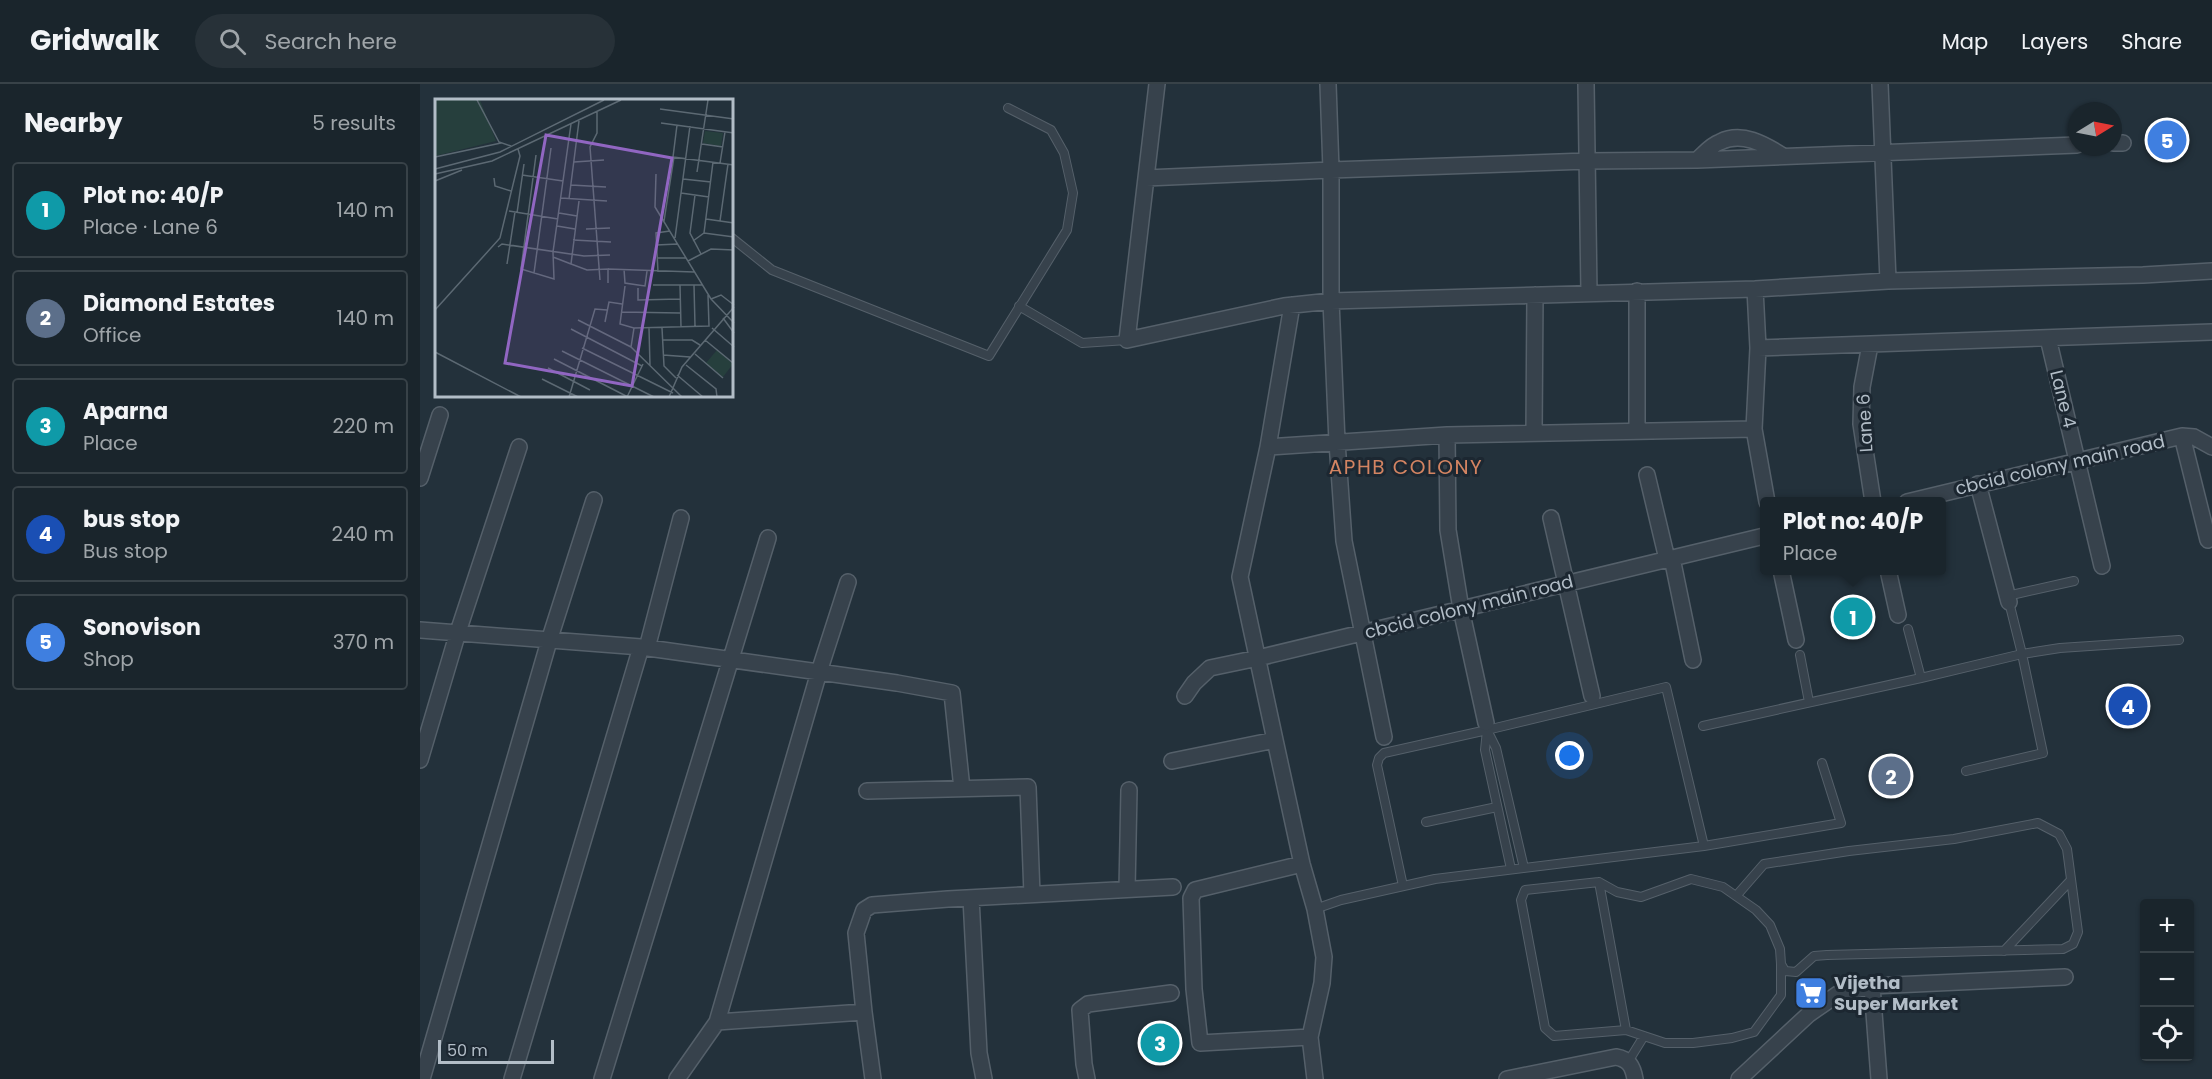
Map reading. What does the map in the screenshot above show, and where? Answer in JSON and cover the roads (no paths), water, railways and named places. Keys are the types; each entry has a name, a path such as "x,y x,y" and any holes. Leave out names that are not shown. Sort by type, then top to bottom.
{"street":[{"path":"1157,84 1127,340 1226,317 1292,305 1331,301 1755,289 1888,281 2143,275 2212,271"},
{"path":"1328,84 1331,170 1331,301 1344,541 1384,737"},
{"path":"1586,84 1589,293"},
{"path":"1880,84 1888,281"},
{"path":"1146,178 1587,161 1697,160 1719,142 1735,137 1750,139 1783,156 2068,145"},
{"path":"1755,289 1758,348 1754,429 1766,497"},
{"path":"1636,291 1637,430"},
{"path":"1534,433 1535,294"},
{"path":"1292,305 1268,447 1240,577 1324,957 1322,983 1310,1037 1315,1079"},
{"path":"1758,348 2212,332"},
{"name":"Lane 4","path":"2048,338 2102,566"},
{"name":"Lane 6","path":"1870,345 1862,387 1861,424 1872,497"},
{"path":"420,478 440,415"},
{"path":"1268,447 1447,435 1754,429"},
{"path":"1447,435 1448,530 1461,609 1487,726"},
{"path":"2182,436 2208,540"},
{"name":"cbcid colony main road","path":"1924,497 2182,436 2194,437 2212,447"},
{"path":"420,760 458,632 519,447"},
{"path":"1647,476 1670,559 1693,660"},
{"path":"1978,484 2008,599"},
{"path":"422,1079 549,641 594,500"},
{"path":"512,1079 681,518"},
{"path":"1551,518 1592,696"},
{"name":"cbcid colony main road","path":"1185,696 1194,683 1210,668 1760,537"},
{"path":"602,1079 768,538"},
{"path":"1782,575 1796,640"},
{"path":"1889,575 1898,615"},
{"path":"676,1079 717,1022 819,672 848,582"},
{"path":"420,630 644,647 952,693 962,789"},
{"path":"1172,761 1275,740"},
{"path":"867,790 1028,787 1032,895"},
{"path":"1127,889 1129,790"},
{"path":"1302,864 1195,890 1191,898 1194,989 1200,1043 1310,1037"},
{"path":"873,1079 856,933 864,910 872,905 1173,887"},
{"path":"970,898 979,1053 984,1079"},
{"path":"1739,1079 1809,1014 1838,994 1872,986 2065,977"},
{"path":"1872,986 1879,1079"},
{"path":"1087,1079 1080,1010 1088,1004 1171,993"},
{"path":"717,1022 864,1012"},
{"path":"1507,1079 1616,1057 1624,1058 1628,1062 1634,1071 1635,1079"}],"lane":[{"path":"734,240 772,270 989,356 1066,230 1073,193 1064,153 1051,130 1008,108"},
{"path":"1019,306 1082,343 1127,340"},
{"path":"1966,771 2043,753 2008,599 2074,581"},
{"path":"1908,629 1921,678"},
{"path":"1703,726 2022,654 2060,648 2179,640"},
{"path":"1800,655 1809,702"},
{"path":"1403,886 1377,765 1378,758 1384,753 1487,726 1666,687 1704,846"},
{"path":"1487,726 1485,750 1511,869"},
{"path":"1487,726 1496,748 1524,868"},
{"path":"1315,909 1341,900 1435,879 1704,846 1841,823 1822,763"},
{"path":"1426,822 1497,807"},
{"path":"1737,895 1764,864 1849,851 1954,839 2038,823 2059,834 2067,849 2078,932 2073,944 2062,949 1814,956 1796,972 1785,971 1781,964"},
{"path":"1691,879 1723,887 1737,895 1770,925 1780,949 1781,995 1754,1032 1694,1044 1665,1043 1626,1030 1554,1036 1545,1028 1521,900 1525,890 1599,882 1617,892 1641,897 1691,879"},
{"path":"2004,951 2071,880"},
{"path":"1599,882 1626,1030"},
{"path":"1628,1062 1644,1036"}],"place":[{"name":"Sonovison","path":"2167,140"},
{"name":"Plot no: 40/P","path":"1853,617"},
{"name":"bus stop","path":"2128,706"},
{"name":"Diamond Estates","path":"1891,776"},
{"name":"Vijetha Super Market","path":"1811,993"},
{"name":"Aparna","path":"1160,1043"}],"district":[{"name":"APHB COLONY","path":"1406,467"}]}
